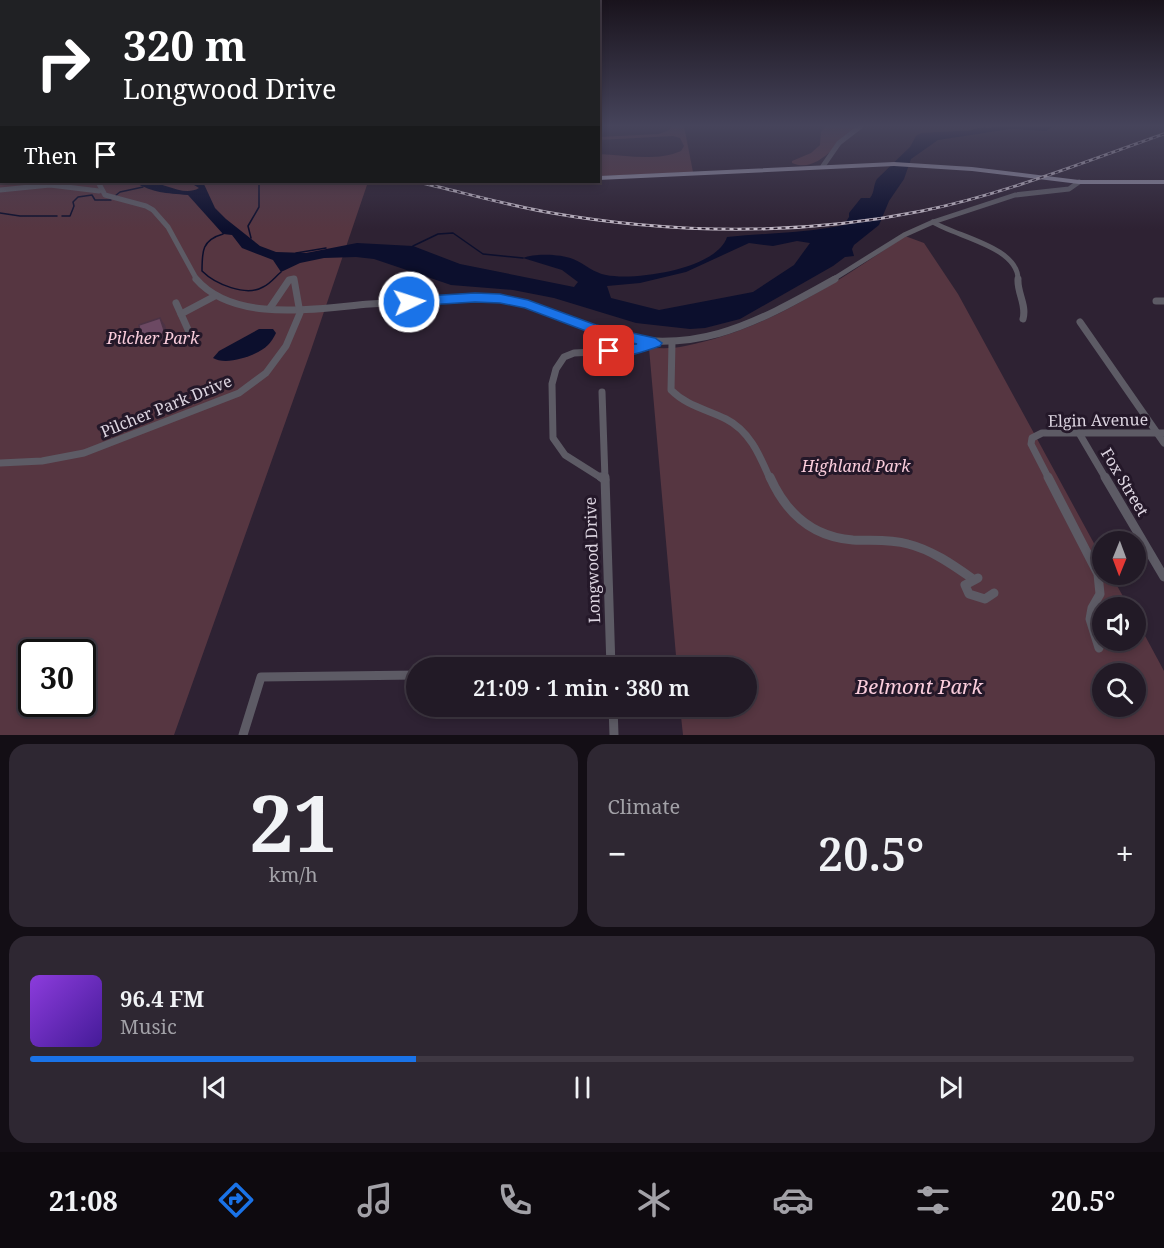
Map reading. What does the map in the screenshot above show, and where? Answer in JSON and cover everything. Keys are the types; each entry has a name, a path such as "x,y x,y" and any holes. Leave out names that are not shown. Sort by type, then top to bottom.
{"main road":[{"path":"600,178 877,164 1001,172 1078,182 1164,182"}],"street":[{"path":"823,166 826,160"},
{"path":"0,190 50,185 99,191 106,197 139,203 152,208 164,220 200,284 215,296 236,303 299,309 475,297 500,299 528,304 594,330 655,343 672,343 690,341 766,317 852,269 904,235 933,222 1015,195 1069,189 1078,182"},
{"path":"98,183 99,191"},
{"path":"933,222 949,233 993,249 1013,264 1017,269 1017,284 1026,307 1023,319"},
{"path":"270,308 292,278 299,309"},
{"path":"181,315 215,296"},
{"path":"1156,301 1164,301"},
{"path":"176,303 190,334"},
{"name":"Pilcher Park Drive","path":"0,463 27,464 84,453 239,393 266,373 277,359 286,346 300,313 299,309"},
{"path":"1080,322 1160,433 1164,443"},
{"name":"Longwood Drive","path":"611,657 605,480 565,455 554,438 552,384 556,369 564,357 574,353 633,350 655,343"},
{"path":"672,343 671,390 678,398 726,419 740,428 758,454 781,503 807,525 824,535 845,540 903,542 976,578 965,585 970,596 985,599 994,593"},
{"path":"602,392 605,480"},
{"name":"Elgin Avenue","path":"1100,597 1102,587 1098,574 1032,444 1032,438 1042,434 1160,433"},
{"name":"Fox Street","path":"1079,434 1164,577"},
{"name":"Elgin Avenue","path":"1092,610 1089,617 1092,632"},
{"path":"243,735 261,677 406,675"},
{"path":"613,717 614,735"}],"green space":[{"path":"600,160 691,160 693,172 600,176"},
{"path":"819,160 802,165 792,163 792,161"},
{"name":"Pilcher Park","path":"0,183 368,183 311,350 174,735 0,735"},
{"name":"Highland Park","path":"905,236 924,243 958,294 1092,540 1092,585 1117,585 1123,597 1092,597 1092,651 1146,651 1146,638 1164,671 1164,735 683,735 681,717 757,717 757,657 676,657 649,348 681,347 715,339 773,316 827,287"}],"water":[{"path":"896,160 911,160 904,179 889,201 879,225 854,245 852,249 854,256 845,257 740,319 705,328 690,329 636,323 554,298 513,290 451,285 374,259 324,258 300,263 281,272 273,260 242,248 232,235 223,234 188,195 166,193 136,183 155,183 187,191 199,188 191,183 203,183 215,208 226,219 260,246 276,252 306,253 357,243 413,246 460,264 574,287 578,282 562,270 523,258 541,255 562,256 602,274 619,276 636,276 674,270 708,257 720,248 727,237 844,225 849,213 861,198 870,198 877,179","holes":["797,241 810,243 794,265 753,292 659,310 611,298 607,286 640,283 686,272 749,243 773,246"]},
{"path":"259,329 273,329 276,333 263,349 233,360 213,358 219,351"}],"building":[{"path":"160,318 165,333 141,339 139,325"}],"waterway":[{"path":"251,238 248,226 259,207 259,183"},
{"path":"115,196 120,192 143,187"},
{"path":"62,216 70,216 74,206 73,202 78,197 92,195 95,200 111,200"},
{"path":"0,213 20,216 57,216"},
{"path":"413,246 438,234 453,233 483,254 523,258"},
{"path":"223,234 216,236 205,247 202,271 208,276 231,288 248,291 266,286 281,272"},
{"path":"296,253 326,248"}],"railway":[{"path":"422,183 530,209 640,225 687,228 781,228 828,225 922,211 984,196 1091,160"}],"route":[{"path":"409,302 475,297 500,299 528,304 594,330 655,343 633,350 609,351"}],"park label":[{"name":"Belmont Park","path":"919,686"}]}
